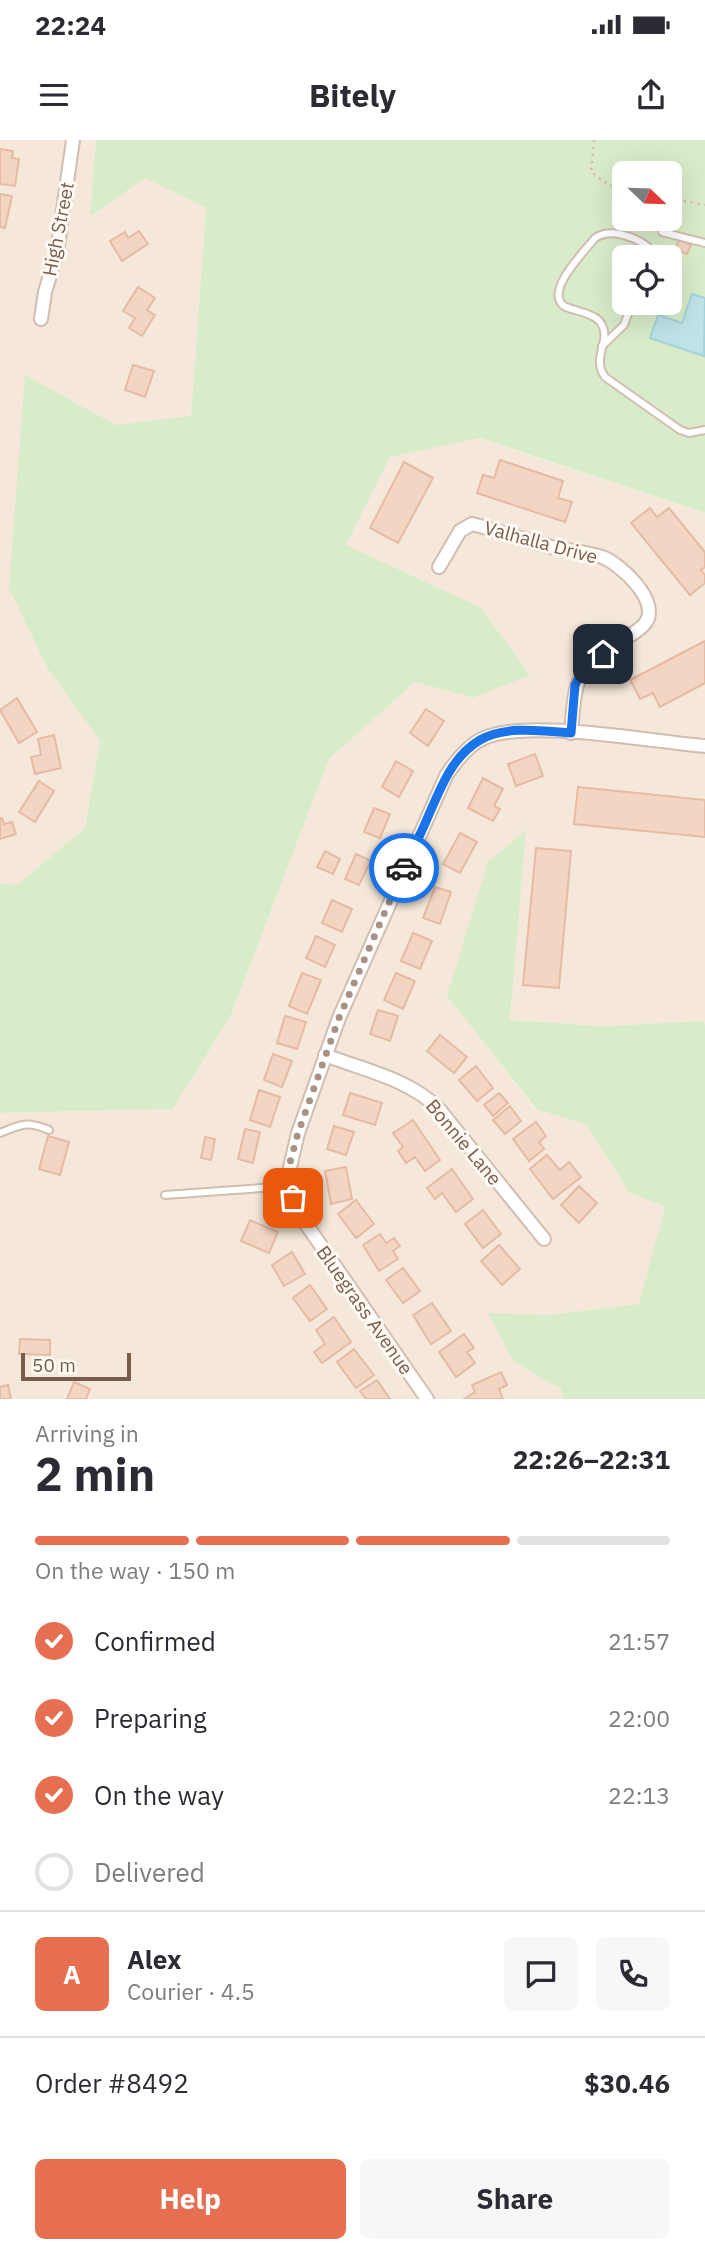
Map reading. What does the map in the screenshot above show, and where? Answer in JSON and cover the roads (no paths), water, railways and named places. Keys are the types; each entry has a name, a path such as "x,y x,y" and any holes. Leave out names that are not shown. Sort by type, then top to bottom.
{"street":[{"name":"High Street","path":"41,318 45,292 57,252 73,140"},
{"name":"Valhalla Drive","path":"439,567 460,531 472,524 604,558 629,576 644,594 650,607 648,619 638,631 584,668 575,685 571,733"},
{"name":"Bluegrass Avenue","path":"427,1399 297,1211 290,1186 289,1166 339,1018 450,769 470,747 489,736 520,731 571,733 705,746"},
{"name":"Bonnie Lane","path":"325,1055 404,1084 427,1097 544,1239"}],"lane":[{"path":"662,232 705,243"},
{"path":"645,245 614,233 602,233 595,238 561,282 559,300 565,306 595,317 602,323 604,331 599,359 600,370 606,377 680,430 689,433 705,430"},
{"path":"602,346 625,325 628,315"},
{"path":"0,1133 23,1124 36,1124 49,1130"},
{"path":"165,1195 290,1186"}],"water":[{"path":"692,294 705,298 704,356 650,338 658,315 682,323"}]}
